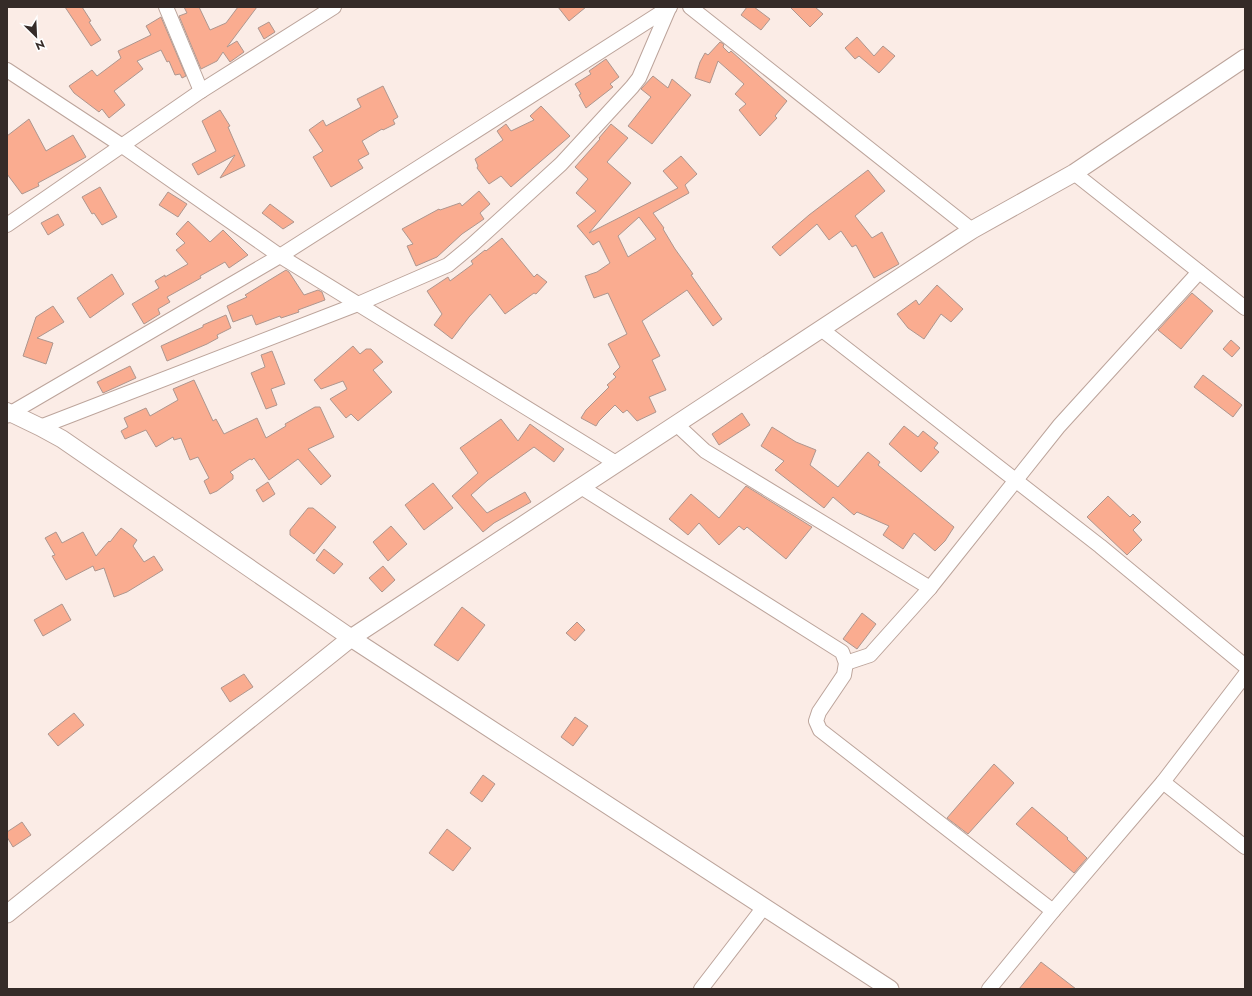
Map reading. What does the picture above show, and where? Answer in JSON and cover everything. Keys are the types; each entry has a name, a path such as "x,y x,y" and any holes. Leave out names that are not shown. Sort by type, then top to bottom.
{"street":[{"path":"166,7 201,91"},
{"path":"7,225 201,91 334,7"},
{"path":"690,7 972,230"},
{"path":"8,412 280,256 669,8"},
{"path":"40,427 358,304 448,265 561,164 639,78 669,8"},
{"path":"7,914 351,638 972,230 1074,173 1245,58"},
{"path":"7,70 121,145 280,256 616,463"},
{"path":"1074,173 1245,308"},
{"path":"846,663 870,655 930,588 1059,426 1200,272"},
{"path":"821,329 1100,546 1245,666"},
{"path":"8,412 62,439 351,638 890,989"},
{"path":"676,424 705,451 930,588"},
{"path":"581,487 842,652 846,663 844,675 819,712 816,721 820,730 1053,911"},
{"path":"989,989 1163,782 1245,675"},
{"path":"1163,782 1245,847"},
{"path":"701,989 764,907"}],"building":[{"path":"65,7 82,7 91,21 89,22 101,40 91,46"},
{"path":"184,7 199,7 210,30 226,23 238,7 257,7 227,47 237,41 244,52 230,62 223,52 217,61 201,69 179,16 187,13"},
{"path":"558,7 586,7 569,21"},
{"path":"747,7 754,7 770,19 761,30 741,15"},
{"path":"790,7 815,7 823,14 810,27"},
{"path":"161,17 186,76 182,78 180,74 175,75 169,61 167,62 161,50 137,61 143,69 114,91 125,105 109,118 102,109 99,112 74,93 69,86 92,70 97,76 121,58 118,51 151,35 146,26"},
{"path":"269,22 275,32 264,39 258,28"},
{"path":"857,37 874,56 883,46 895,56 879,73 859,56 855,59 845,48"},
{"path":"720,42 724,44 723,47 729,53 731,51 787,101 775,116 777,118 760,136 739,110 746,104 735,94 744,84 718,61 710,83 695,78 700,62 705,53 708,55"},
{"path":"606,59 619,77 610,84 613,87 586,108 579,95 581,94 575,84 591,74 589,71"},
{"path":"653,76 668,88 672,79 691,95 652,144 628,126 651,97 641,89"},
{"path":"383,86 398,117 393,120 395,124 383,130 382,129 362,141 369,154 358,160 363,168 331,187 313,157 323,151 309,130 323,120 326,126 361,107 357,99"},
{"path":"541,106 570,136 511,187 501,176 489,184 477,168 478,166 475,159 503,140 497,131 506,124 511,131 534,120 530,116"},
{"path":"220,110 230,126 228,127 245,166 220,178 235,155 198,175 192,164 216,151 202,121"},
{"path":"29,119 46,151 73,135 86,157 38,183 39,186 22,194 7,174 7,136"},
{"path":"611,124 628,138 607,162 631,183 589,233 678,188 663,171 681,156 697,174 685,185 689,193 653,213 664,228 663,229 675,249 693,274 691,275 722,319 713,326 687,290 642,321 660,356 652,360 666,390 649,397 656,412 637,421 627,410 623,413 615,405 596,426 581,418 586,410 609,387 607,385 616,377 613,374 620,367 608,344 627,334 608,293 594,298 585,276 597,272 610,263 599,241 593,245 577,226 596,211 576,193 588,179 575,167 600,139 599,138","holes":["639,217 656,239 628,257 618,236"]},
{"path":"868,170 885,191 855,216 872,238 882,232 899,264 874,278 856,245 852,247 841,231 829,240 817,224 780,256 772,247 809,215"},
{"path":"100,187 117,217 102,225 94,213 92,214 82,197"},
{"path":"479,191 490,204 480,213 484,219 462,234 437,257 416,266 407,246 413,244 402,229 439,209 440,210 460,203 462,206"},
{"path":"168,192 187,204 178,217 159,205"},
{"path":"270,204 294,222 283,229 262,213"},
{"path":"58,214 64,225 48,235 41,223"},
{"path":"188,221 210,242 223,230 248,255 229,268 225,262 200,276 201,278 167,297 170,302 158,309 160,314 144,324 132,304 159,288 155,281 188,264 176,250 185,243 176,234"},
{"path":"502,238 534,277 537,274 547,282 536,294 534,293 505,314 490,294 469,317 452,339 434,325 442,314 427,291 448,277 450,281 473,264 471,261"},
{"path":"286,270 289,272 304,295 318,290 322,292 325,300 298,310 299,312 281,318 280,316 256,325 252,315 233,322 227,306 247,297 245,295"},
{"path":"112,274 124,294 90,318 77,298"},
{"path":"937,285 963,309 951,322 941,314 924,339 908,328 897,314 916,300 919,305"},
{"path":"1192,293 1213,311 1181,349 1158,330"},
{"path":"53,306 64,322 37,338 53,343 46,364 23,356 36,317"},
{"path":"226,315 231,328 217,335 218,338 207,344 167,361 161,346"},
{"path":"1231,340 1240,348 1232,357 1223,349"},
{"path":"353,346 360,354 366,349 371,349 383,362 373,370 392,392 358,421 351,414 346,418 330,399 347,389 343,381 321,389 314,380"},
{"path":"272,351 285,384 271,389 277,405 266,409 251,373 265,367 261,355"},
{"path":"130,366 136,378 103,393 97,382"},
{"path":"1203,375 1242,405 1233,417 1194,387"},
{"path":"194,380 213,421 216,419 224,434 257,418 266,438 286,426 285,424 315,407 320,407 334,437 308,449 331,476 321,485 298,459 269,480 254,458 230,472 233,475 233,479 217,491 210,494 204,481 209,478 198,457 190,460 181,438 174,440 173,437 156,447 146,430 125,439 121,431 128,427 124,418 146,408 150,416 178,400 173,389"},
{"path":"742,413 750,425 719,445 712,434"},
{"path":"501,419 518,441 530,424 564,449 554,462 534,447 488,480 471,495 487,513 525,492 531,502 494,523 483,532 452,496 478,473 460,448"},
{"path":"904,426 918,437 923,431 938,443 934,448 939,452 921,472 889,444"},
{"path":"772,427 796,442 816,450 810,465 838,487 868,452 880,462 878,465 954,527 945,541 935,551 914,533 903,549 883,535 889,526 857,512 854,515 833,497 824,508 775,470 784,461 761,446"},
{"path":"268,482 275,494 263,502 256,490"},
{"path":"433,483 453,508 424,530 405,505"},
{"path":"746,486 812,527 786,559 747,527 744,530 739,526 719,545 699,523 688,535 669,519 691,494 719,518"},
{"path":"1108,496 1130,517 1133,514 1141,522 1133,530 1142,540 1127,555 1087,517"},
{"path":"308,508 313,508 336,527 314,554 290,535 290,530"},
{"path":"391,526 407,544 388,561 373,542"},
{"path":"121,528 137,540 133,546 144,562 154,556 163,570 127,592 114,597 104,568 95,571 93,566 66,580 52,556 55,555 45,538 56,532 62,543 83,532 96,556"},
{"path":"324,549 343,564 334,574 316,560"},
{"path":"383,566 395,580 382,592 369,578"},
{"path":"62,604 71,620 43,636 34,620"},
{"path":"462,607 485,625 458,661 434,645"},
{"path":"862,613 876,624 857,649 843,639"},
{"path":"577,622 585,630 575,641 566,633"},
{"path":"244,674 253,687 230,702 221,688"},
{"path":"74,713 84,725 58,746 48,734"},
{"path":"575,717 588,726 573,746 561,737"},
{"path":"994,764 1014,783 968,834 947,818"},
{"path":"483,775 495,784 482,802 470,793"},
{"path":"1032,807 1068,838 1067,839 1087,858 1074,873 1016,824"},
{"path":"22,822 31,835 13,847 7,837 7,832"},
{"path":"447,829 471,848 453,871 429,853"},
{"path":"1041,962 1076,989 1019,989"}]}
